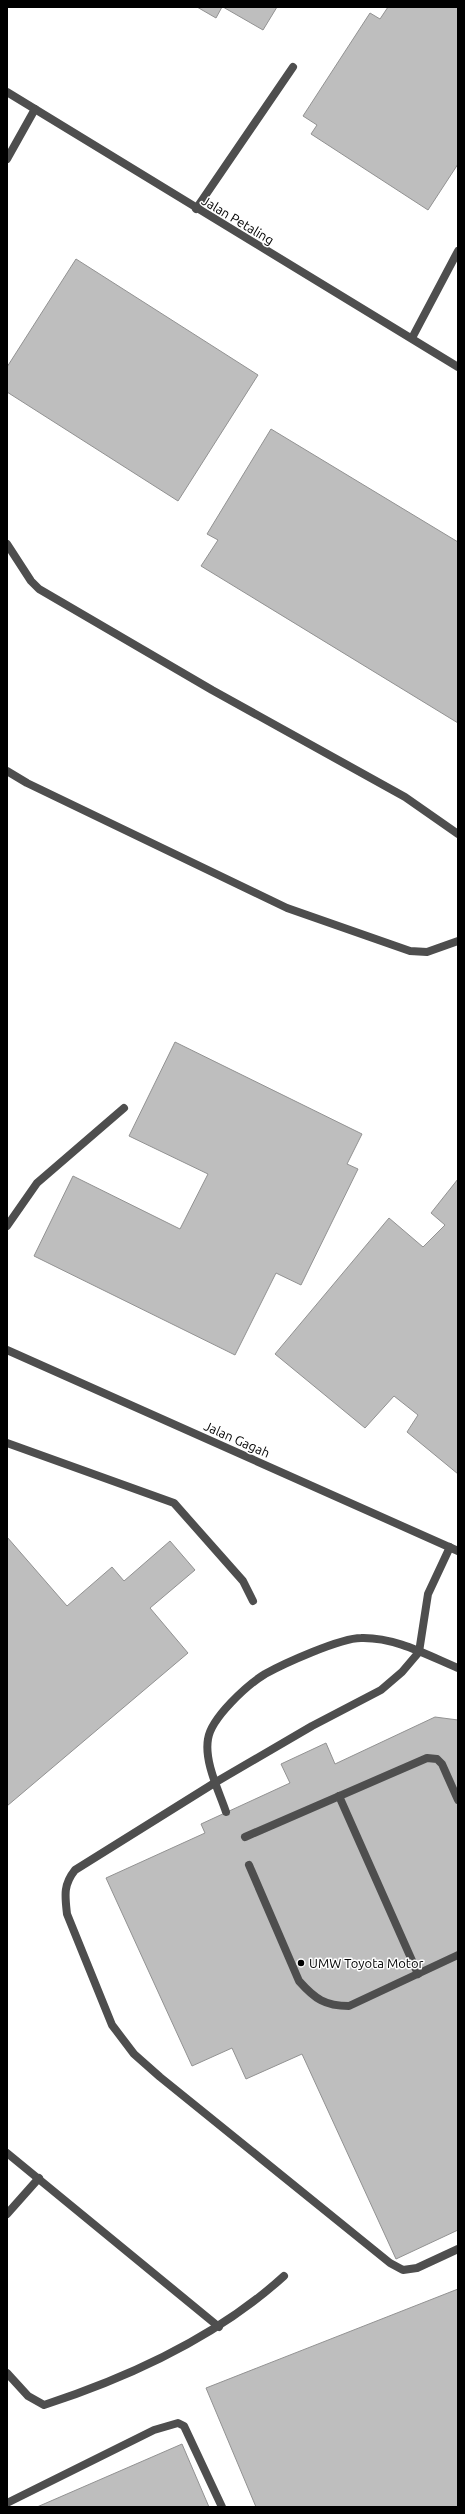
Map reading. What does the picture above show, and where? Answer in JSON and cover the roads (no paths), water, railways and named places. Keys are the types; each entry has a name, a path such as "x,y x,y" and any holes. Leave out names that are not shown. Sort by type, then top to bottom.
{"street":[{"path":"196,209 293,67"},
{"name":"Jalan Petaling","path":"7,92 196,209 458,367"},
{"path":"7,159 35,109"},
{"path":"412,338 458,252"},
{"path":"7,544 31,581 39,590 212,690 404,797 458,834"},
{"path":"7,771 26,783 287,908 410,951 427,952 458,941"},
{"path":"7,1226 37,1183 124,1108"},
{"name":"Jalan Gagah","path":"7,1350 458,1551"},
{"path":"7,1443 174,1503 242,1581 253,1601"},
{"path":"450,1547 428,1594 419,1652 402,1672 381,1690 312,1726 216,1782 75,1870 67,1880 64,1895 67,1914 112,2025 134,2054 160,2077 390,2263 403,2270 417,2268 458,2250"},
{"path":"226,1812 207,1753 208,1739 213,1724 224,1709 264,1675 326,1648 359,1638 389,1640 458,1668"},
{"path":"245,1837 427,1758 437,1759 442,1764 458,1800"},
{"path":"339,1796 418,1974"},
{"path":"249,1864 299,1981 312,1996 332,2006 349,2006 458,1955"},
{"path":"7,2153 219,2327"},
{"path":"7,2214 39,2178"},
{"path":"7,2373 28,2396 44,2404 119,2378 219,2327 256,2301 284,2276"},
{"path":"7,2503 154,2430 178,2423 184,2426 222,2507"}],"place":[{"name":"UMW Toyota Motor","path":"301,1963"}]}
